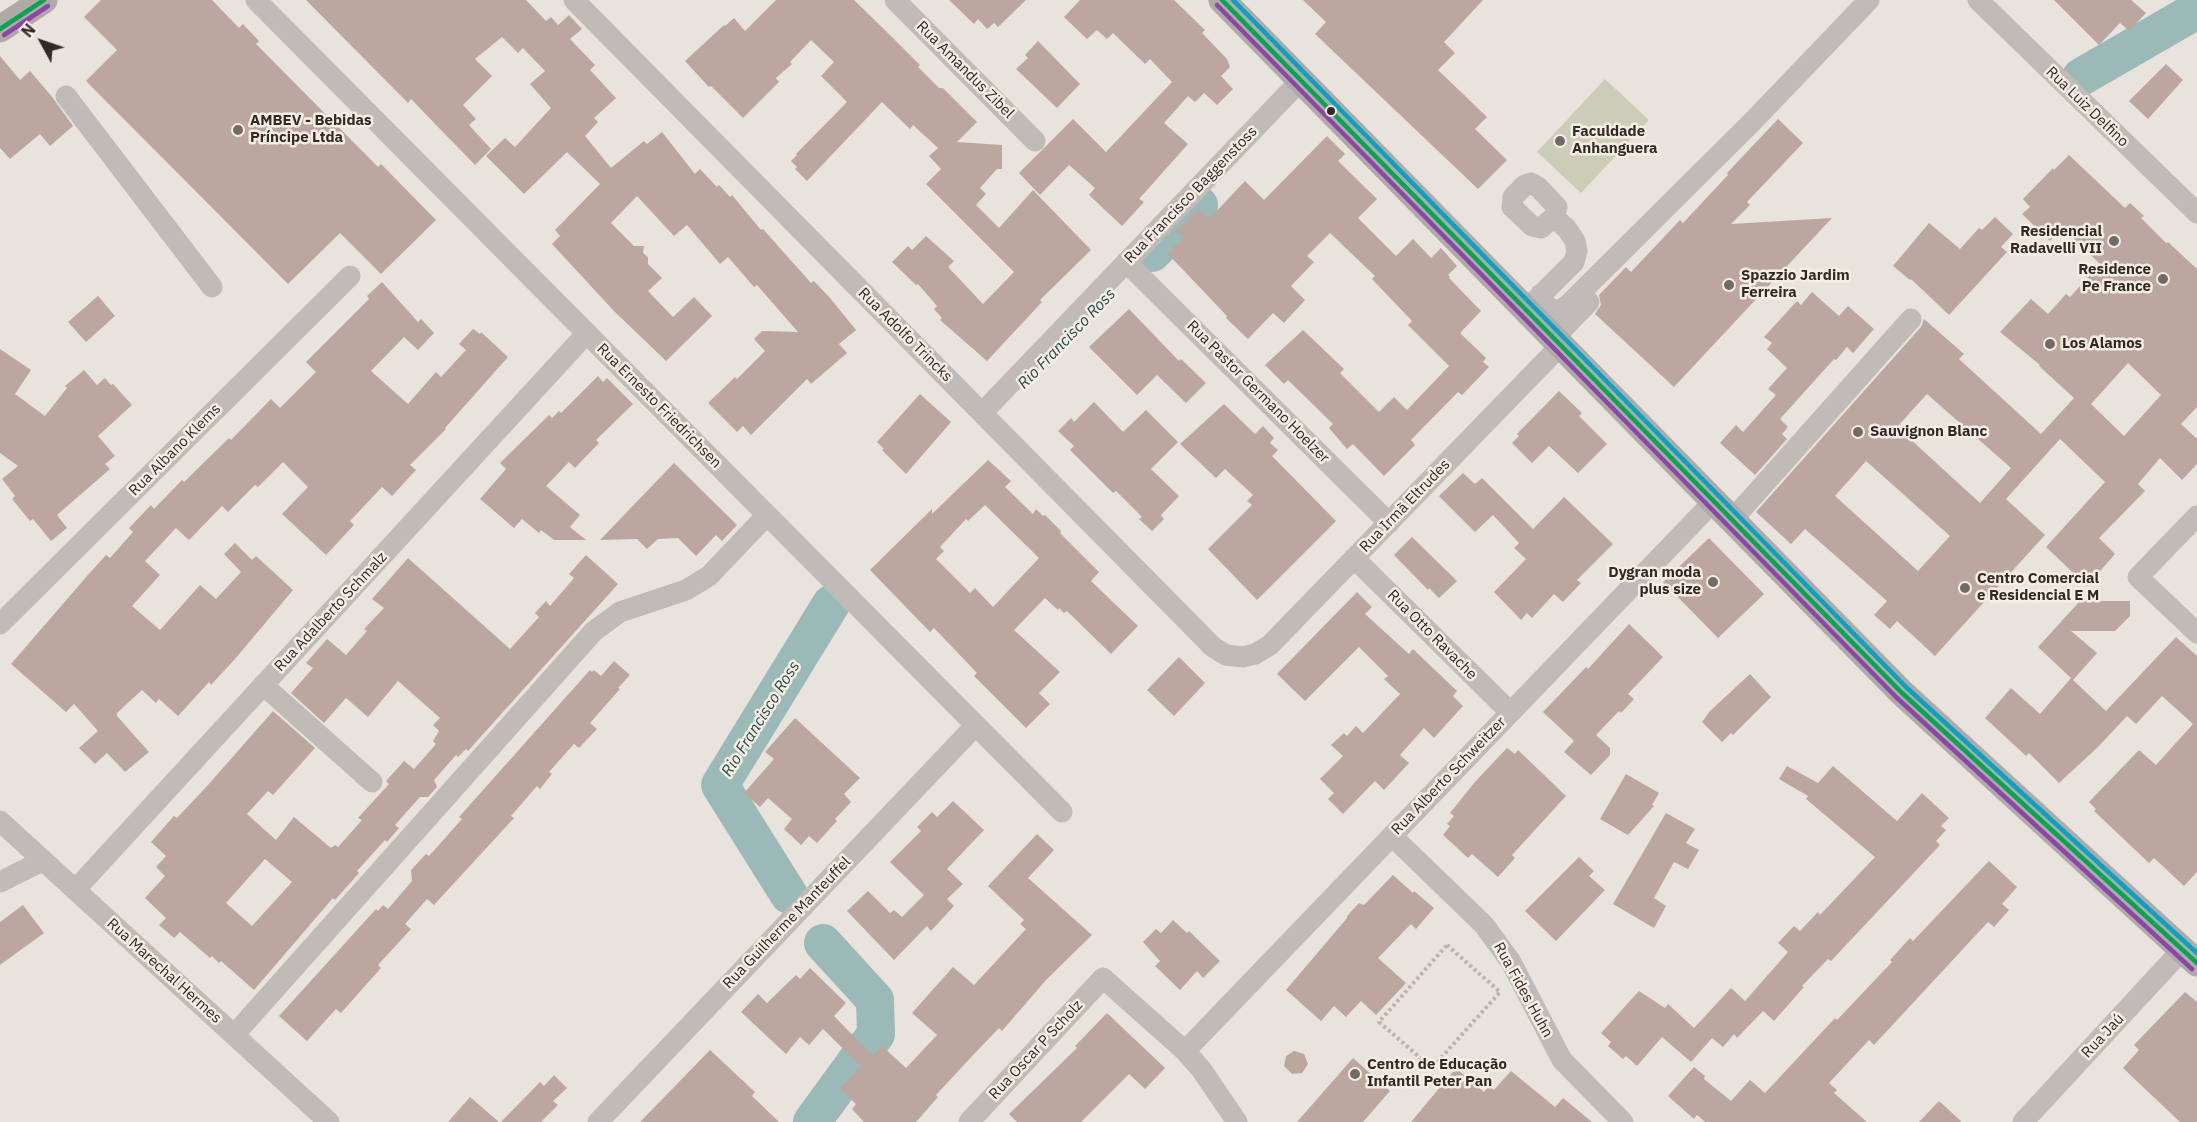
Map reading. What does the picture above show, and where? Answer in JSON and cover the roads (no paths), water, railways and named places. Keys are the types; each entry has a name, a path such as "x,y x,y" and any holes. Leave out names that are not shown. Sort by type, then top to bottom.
{"main road":[{"path":"0,29 44,0"},
{"path":"1222,0 1301,80 1534,302 1557,341 1936,726 2190,957"}],"street":[{"name":"Rua Ernesto Friedrichsen","path":"256,0 1062,812"},
{"name":"Rua Adolfo Trincks","path":"574,0 1213,647 1226,655 1243,657"},
{"name":"Rua Amandus Zibel","path":"895,0 1035,141"},
{"path":"1554,217 1567,229 1575,242 1577,251 1574,262 1534,302 1558,312 1569,304 1753,121 1869,0"},
{"name":"Rua Luiz Delfino","path":"1978,0 2197,213"},
{"name":"Rua Francisco Baggenstoss","path":"982,413 1301,80"},
{"path":"66,96 212,287"},
{"name":"Rua Irmã Eltrudes","path":"1243,657 1255,654 1270,645 1389,522 1686,200"},
{"name":"Rua Pastor Germano Hoelzer","path":"1126,262 1389,522"},
{"name":"Rua Albano Klems","path":"0,624 350,276"},
{"path":"1732,520 1911,319"},
{"name":"Rua Adalberto Schmalz","path":"75,890 587,333"},
{"name":"Rua Alberto Schweitzer","path":"1185,1051 1714,501"},
{"path":"234,1035 594,631 620,612 686,590 708,576 767,515"},
{"path":"2197,516 2138,577 2197,633"},
{"name":"Rua Otto Ravache","path":"1354,558 1510,712"},
{"path":"263,685 372,782"},
{"name":"Rua Guilherme Manteuffel","path":"598,1122 976,725"},
{"name":"Rua Marechal Hermes","path":"0,821 329,1122"},
{"name":"Rua Fides Huhn","path":"1392,836 1484,925 1511,962 1562,1060 1623,1122"},
{"path":"0,882 42,861"},
{"name":"Rua Jaú","path":"2024,1122 2190,957"},
{"name":"Rua Oscar P Scholz","path":"969,1122 1103,978 1185,1051"},
{"path":"1185,1051 1201,1069 1238,1122"}],"waterway":[{"name":"Rio Francisco Ross","path":"2081,77 2197,10"},
{"name":"Rio Francisco Ross","path":"1152,253 1199,205"},
{"name":"Rio Francisco Ross","path":"789,895 720,785 831,604"},
{"name":"Rio Francisco Ross","path":"812,1122 876,1034 875,1000 823,943"}],"place":[{"name":"AMBEV - Bebidas Príncipe Ltda","path":"238,130"},
{"name":"Faculdade Anhanguera","path":"1560,141"},
{"name":"Residencial Radavelli VII","path":"2114,241"},
{"name":"Residence Pe France","path":"2163,279"},
{"name":"Spazzio Jardim Ferreira","path":"1729,285"},
{"name":"Los Alamos","path":"2050,344"},
{"name":"Sauvignon Blanc","path":"1858,432"},
{"name":"Dygran moda plus size","path":"1713,582"},
{"name":"Centro Comercial e Residencial E M","path":"1965,588"},
{"name":"Centro de Educação Infantil Peter Pan","path":"1355,1074"}]}
